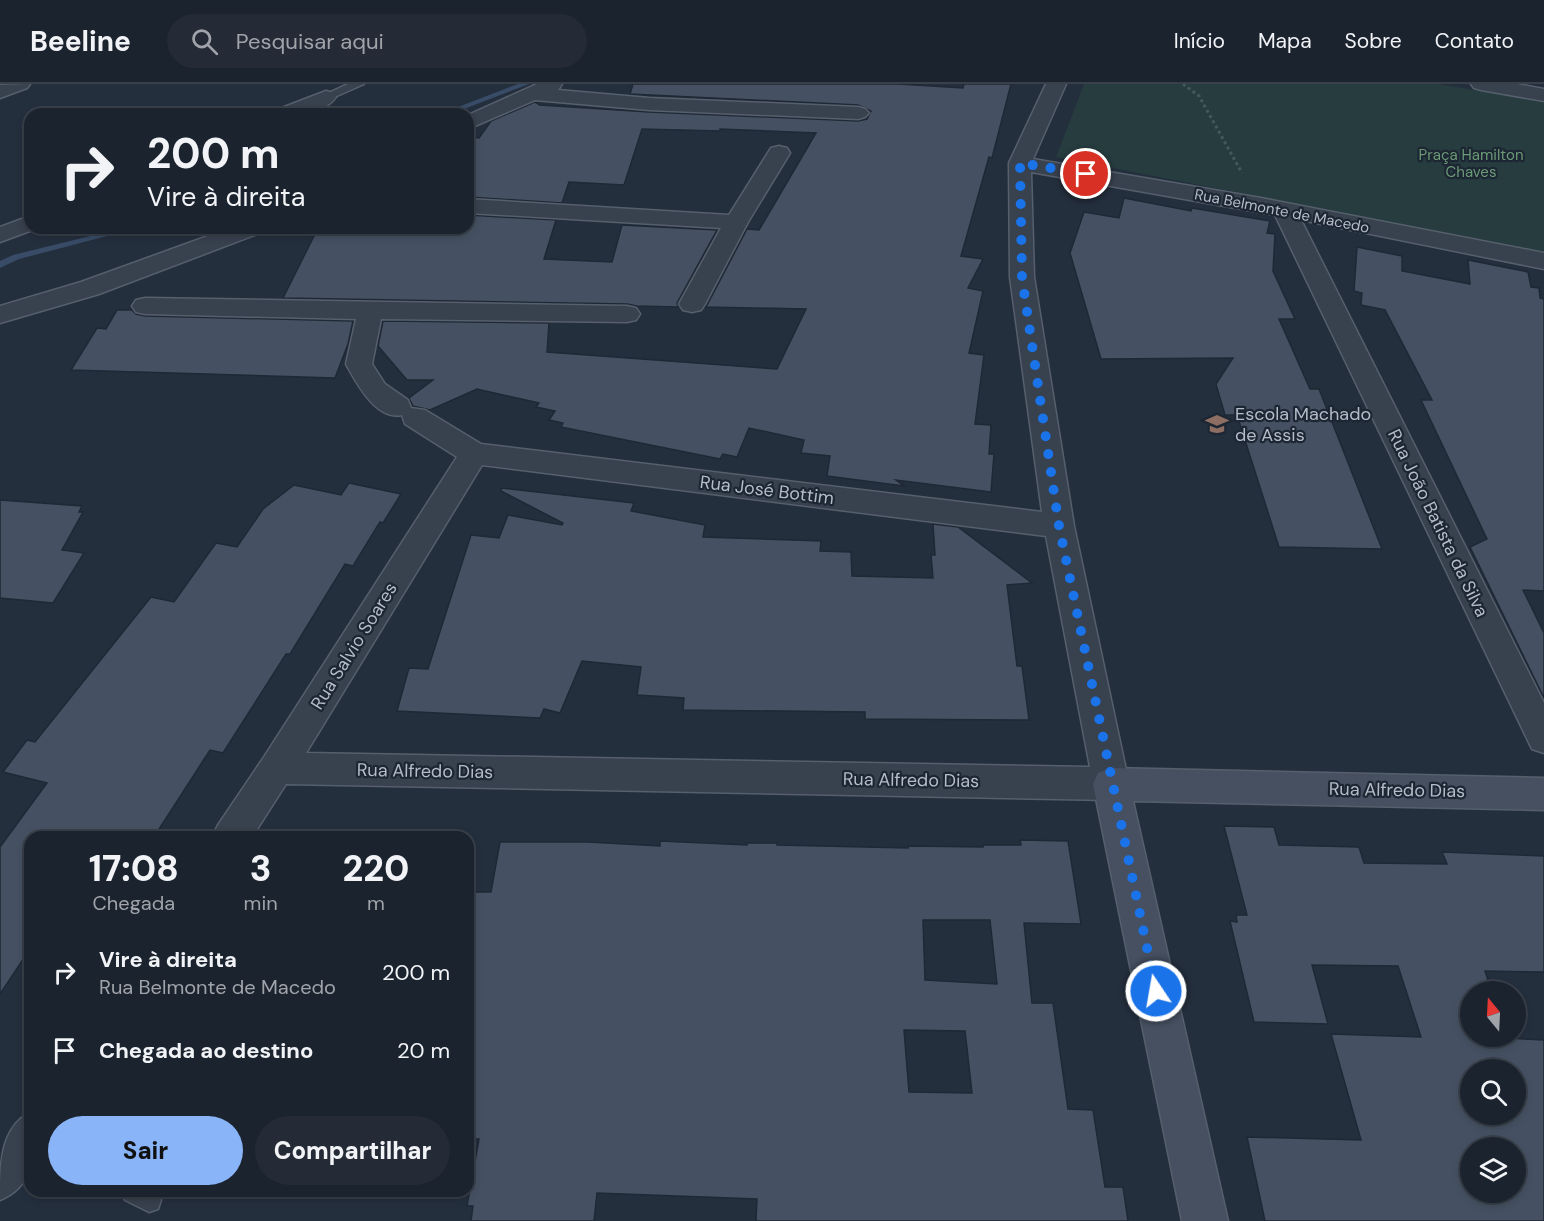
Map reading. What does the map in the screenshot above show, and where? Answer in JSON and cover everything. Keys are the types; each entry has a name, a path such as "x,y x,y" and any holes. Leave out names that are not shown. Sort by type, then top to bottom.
{"street":[{"path":"0,92 20,84"},
{"path":"474,120 554,84"},
{"path":"1056,84 1020,163 1022,278 1059,526 1111,784 1205,1221"},
{"path":"1481,84 1544,95"},
{"path":"533,94 649,104 858,113"},
{"path":"301,108 326,97"},
{"path":"692,303 736,222 779,153"},
{"name":"Rua Belmonte de Macedo","path":"1020,163 1273,208 1544,261"},
{"path":"474,206 736,222"},
{"name":"Rua João Batista da Silva","path":"1273,208 1544,738"},
{"path":"0,235 24,225"},
{"path":"0,315 90,288 236,234"},
{"path":"145,306 627,314"},
{"path":"370,311 359,364 375,391 474,454"},
{"name":"Rua José Bottim","path":"474,454 1059,526"},
{"name":"Rua Salvio Soares","path":"235,831 474,454"},
{"name":"Rua Alfredo Dias","path":"277,768 1544,794"},
{"path":"0,1178 24,1143"}],"lane":[{"path":"326,97 358,84"}],"path":[{"path":"1183,84 1199,96 1273,208"}],"green space":[{"name":"Praça Hamilton Chaves","path":"1084,84 1439,84 1544,102 1544,252 1056,157"}],"building":[{"path":"633,84 899,84 963,88 964,84 1011,84 992,158 989,157 961,256 983,259 968,288 983,291 969,353 984,355 975,424 991,425 989,454 994,454 991,492 896,480 904,486 827,476 830,456 801,453 804,440 749,428 737,457 723,454 720,459 561,427 563,423 549,420 555,411 536,407 539,403 477,389 430,410 413,406 409,398 433,380 407,380 378,346 383,321 549,323 547,352 777,369 806,309 706,307 747,229 759,230 816,133 642,129 624,185 569,182 562,203 474,197 474,138 479,138 491,121 535,102 540,105 649,112 858,121 867,119 871,111 858,105 630,94"},
{"path":"1124,198 1191,211 1192,208 1270,221 1267,233 1275,234 1273,271 1295,319 1279,319 1310,389 1319,389 1382,549 1279,547 1237,415 1225,415 1216,384 1233,358 1101,359 1070,253 1084,212 1119,218"},
{"path":"474,215 556,220 544,259 612,262 622,225 717,230 677,303 678,307 627,304 283,298 315,234 474,234"},
{"path":"1357,247 1402,256 1402,271 1470,284 1468,260 1528,272 1531,287 1539,288 1540,298 1544,299 1544,591 1523,590 1544,633 1544,698 1470,547 1487,539 1421,400 1432,400 1385,310 1361,305 1362,293 1354,291"},
{"path":"117,310 132,310 136,314 145,316 353,321 348,344 335,378 71,370 97,328 106,329"},
{"path":"349,483 401,494 383,523 380,522 353,566 345,564 290,654 286,654 223,753 210,750 158,831 24,831 24,958 0,994 0,847 47,783 3,772 27,740 35,742 151,597 174,602 216,543 237,547 263,509 294,485 341,495"},
{"path":"502,488 634,503 631,511 705,525 703,537 821,541 820,551 851,552 852,576 933,578 931,555 935,555 933,524 958,527 1032,583 1007,585 1017,666 1022,666 1029,720 865,719 865,712 683,710 684,698 637,695 641,667 582,661 560,713 544,709 540,718 397,711 409,668 428,669 471,535 499,538 508,515 562,525 563,523 501,491"},
{"path":"0,500 82,506 79,512 83,512 62,550 84,553 53,603 0,598"},
{"path":"1224,826 1274,827 1279,845 1359,847 1364,863 1447,864 1442,852 1544,856 1544,972 1485,971 1488,981 1460,981 1460,1047 1526,1047 1526,1039 1544,1040 1544,1221 1265,1221 1247,1137 1361,1140 1331,1034 1421,1037 1398,966 1312,965 1328,1024 1254,1022 1230,921 1237,922 1236,915 1247,915"},
{"path":"1020,840 1068,841 1081,924 1024,923 1032,1003 1053,1003 1068,1109 1093,1110 1105,1187 1123,1187 1128,1221 756,1221 757,1199 597,1193 594,1221 471,1221 473,1206 467,1206 469,1197 474,1197 474,1167 479,1139 474,1139 474,892 491,892 500,842 588,842 660,846 660,841 908,848 908,846 983,847 983,845 1021,845","holes":["923,920 990,920 997,984 925,980","904,1030 965,1031 972,1093 909,1092"]}],"waterway":[{"path":"460,108 525,84"},
{"path":"0,265 16,257 110,234"}],"place":[{"name":"Escola Machado de Assis","path":"1217,424"}],"route":[{"path":"1086,174 1020,163 1022,278 1059,526 1156,991"}]}
